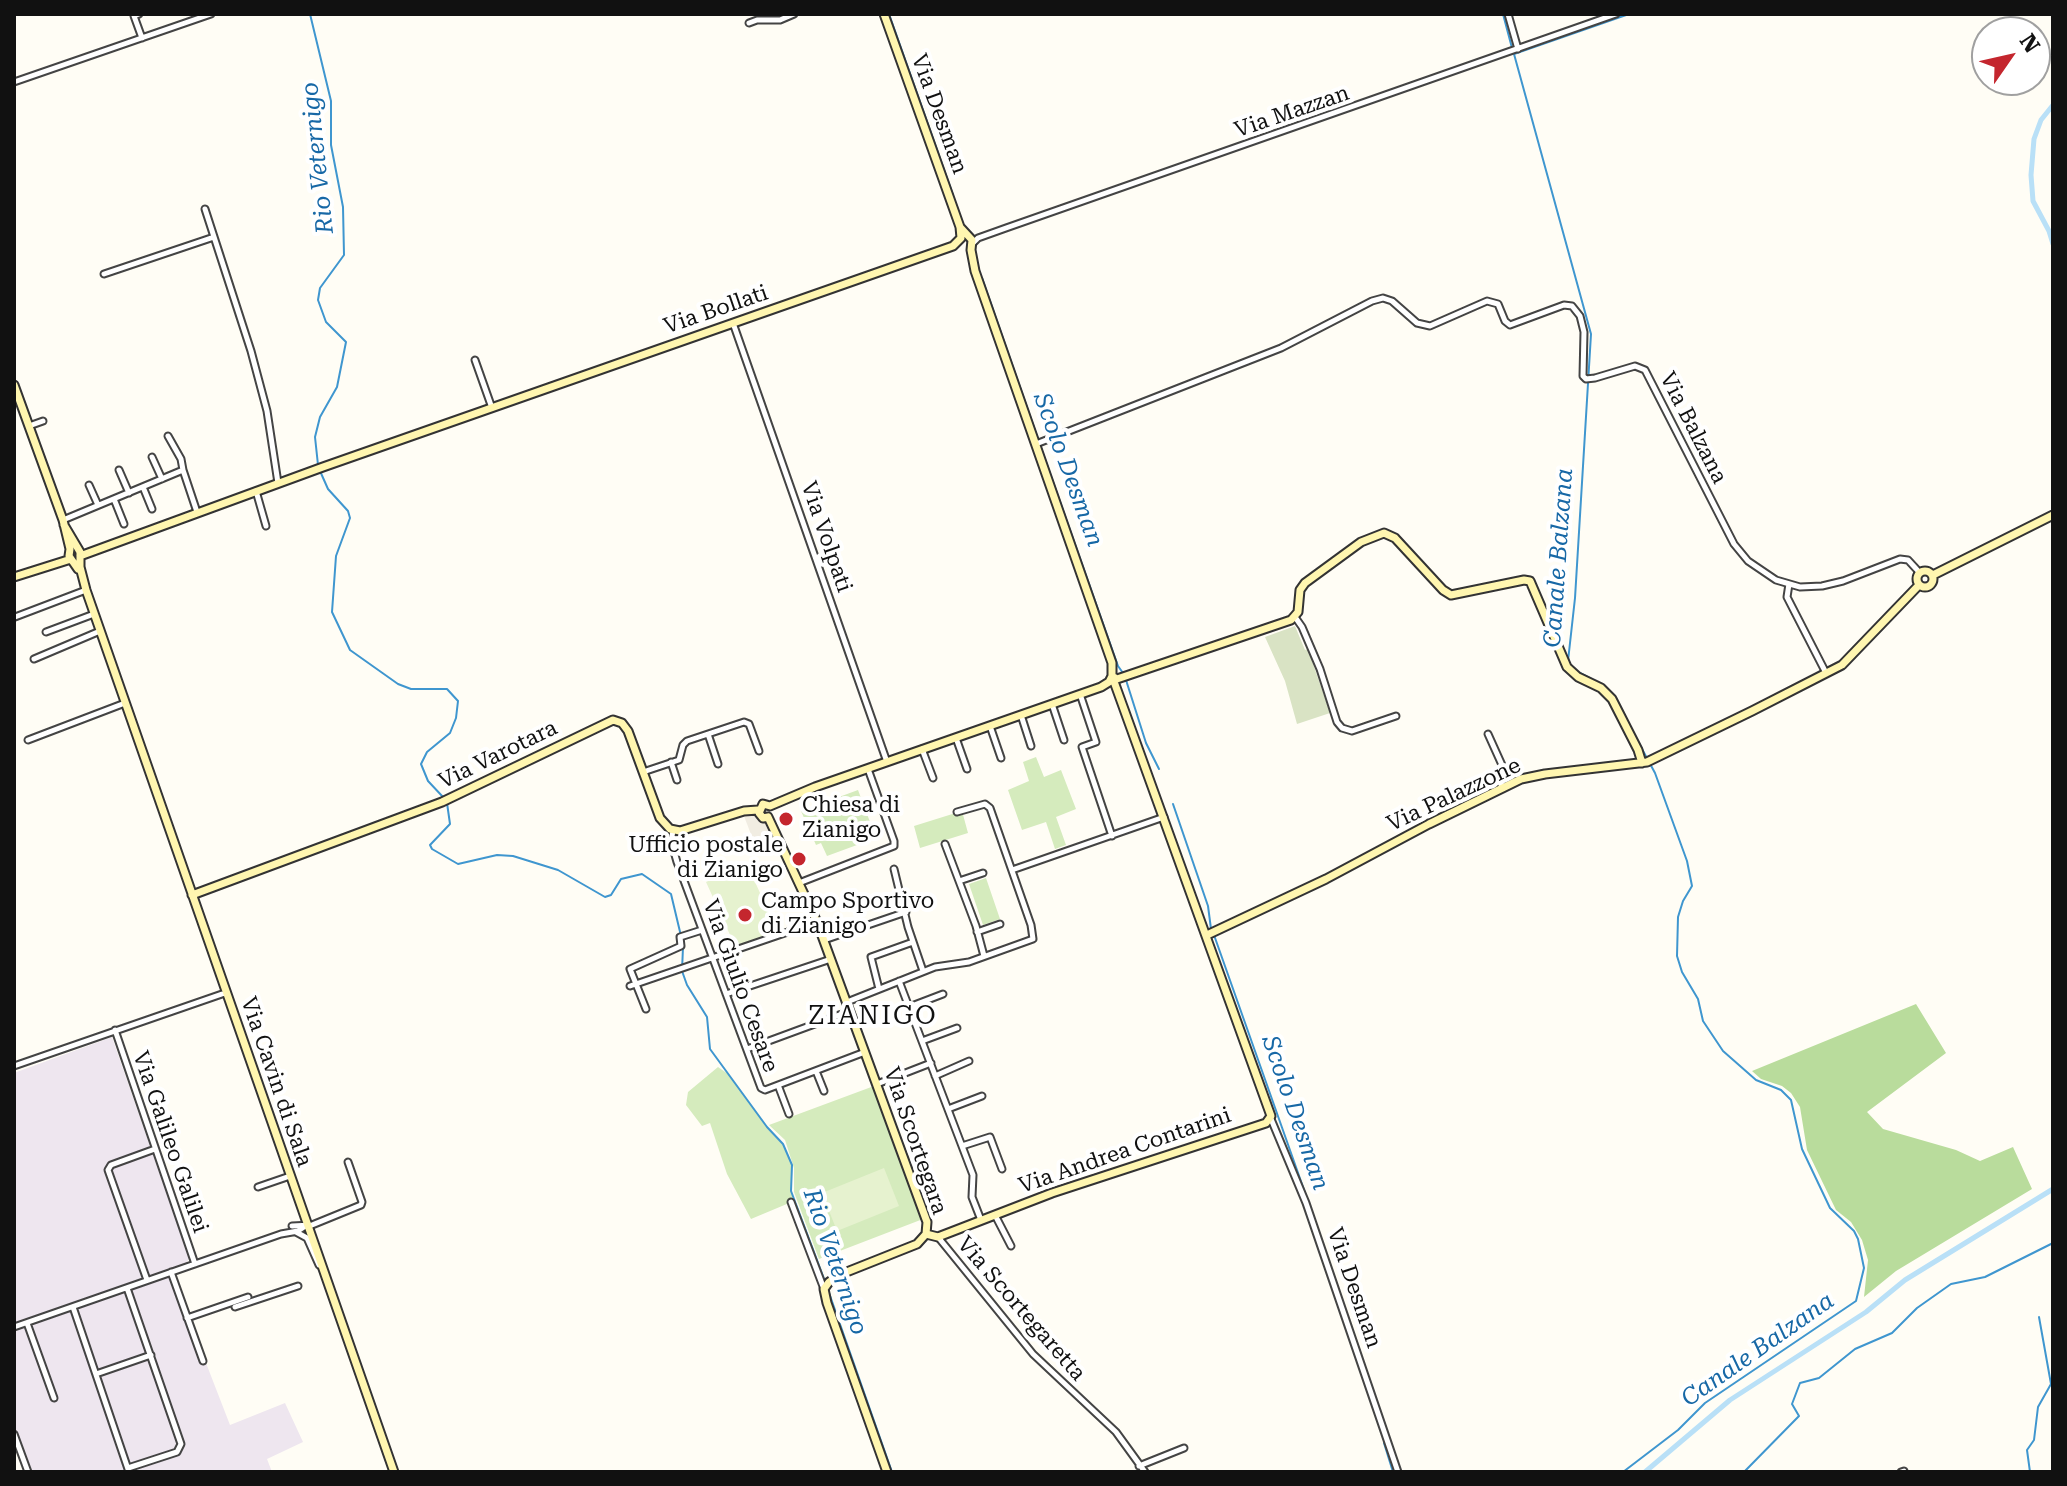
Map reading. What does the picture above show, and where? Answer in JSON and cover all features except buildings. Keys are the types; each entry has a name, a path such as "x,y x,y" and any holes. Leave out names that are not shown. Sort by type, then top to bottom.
{"street":[{"path":"14,82 211,14"},
{"path":"749,23 780,20 794,14"},
{"name":"Via Desman","path":"884,14 966,242"},
{"path":"1508,14 1518,49"},
{"name":"Via Mazzan","path":"966,242 1616,14"},
{"path":"136,15 142,38"},
{"path":"205,209 267,411 278,483"},
{"path":"104,274 214,237"},
{"path":"966,242 1112,663 1112,676 1211,933 1271,1112 1268,1121"},
{"name":"Via Bollati","path":"14,577 966,242"},
{"name":"Via Balzana","path":"1038,444 1281,348 1383,298 1392,301 1417,323 1430,326 1487,301 1498,304 1510,325 1564,305 1572,306 1580,316 1584,332 1582,373 1588,379 1635,366 1645,370 1734,544 1748,561 1776,580 1789,584 1822,586 1900,559 1908,560 1920,573"},
{"name":"Via Volpati","path":"734,323 887,762"},
{"path":"475,360 492,408"},
{"name":"Via Cavin di Sala","path":"14,385 394,1472"},
{"path":"29,426 43,421"},
{"path":"168,436 181,459 197,512"},
{"path":"152,457 162,479"},
{"path":"119,470 129,493"},
{"path":"63,523 183,470"},
{"path":"89,485 98,505"},
{"path":"143,487 152,509"},
{"path":"256,491 266,526"},
{"path":"114,499 124,524"},
{"name":"Via Palazzone","path":"1211,933 1326,879 1521,779 1647,762 1827,674 1850,657 1919,585 1930,586 1933,575 2053,515"},
{"path":"1396,716 1352,731 1342,728 1337,722 1320,669 1295,617 1300,590 1305,583 1361,542 1380,533 1395,538 1451,595 1527,580 1567,667 1612,699 1647,762"},
{"path":"1919,585 1917,577 1920,573 1927,571 1933,575"},
{"path":"1789,584 1787,597 1827,674"},
{"path":"15,617 86,590"},
{"path":"46,632 94,614"},
{"path":"1112,676 1117,679 1295,617"},
{"path":"34,659 100,631"},
{"path":"673,831 758,810 763,804 770,806 1105,685 1112,676"},
{"path":"1080,694 1096,742 1082,747 1112,836"},
{"path":"28,740 125,703"},
{"path":"1052,704 1064,740"},
{"path":"1021,715 1031,746"},
{"name":"Via Varotara","path":"192,895 445,801 613,720 625,726 660,818 673,831"},
{"path":"643,772 681,758 684,743 744,722 749,724 759,751"},
{"path":"990,726 1001,758"},
{"path":"708,734 718,764"},
{"path":"1488,734 1502,765 1501,789"},
{"path":"956,738 967,769"},
{"path":"922,749 933,778"},
{"path":"671,762 677,780"},
{"path":"799,883 894,846 868,769"},
{"path":"847,1002 923,971 984,957 1033,939 1034,934 988,805 957,812"},
{"path":"758,810 761,816 768,817 772,812 770,806"},
{"path":"1012,870 1165,816"},
{"name":"Via Scortegara","path":"768,817 817,922 927,1222 926,1234 915,1245 839,1275 826,1286"},
{"name":"Via Giulio Cesare","path":"673,831 672,847 761,1088 765,1090 778,1085"},
{"path":"945,844 984,957"},
{"path":"894,869 923,971"},
{"path":"959,881 983,873"},
{"path":"824,940 906,912"},
{"path":"633,984 817,922"},
{"path":"977,932 1000,924"},
{"path":"646,1009 633,984 630,969 681,946 682,936 702,930"},
{"path":"879,989 871,957 913,942"},
{"path":"726,994 831,959"},
{"path":"899,981 974,1178 972,1197 981,1220"},
{"path":"14,1066 222,994"},
{"path":"909,1007 943,994"},
{"path":"747,1049 850,1011"},
{"path":"922,1041 957,1028"},
{"name":"Via Galileo Galilei","path":"115,1030 195,1264"},
{"path":"789,1114 778,1085 865,1052"},
{"path":"935,1076 969,1061"},
{"path":"877,1084 931,1063"},
{"path":"816,1071 824,1091"},
{"path":"948,1109 982,1096"},
{"name":"Via Desman","path":"1268,1121 1306,1203 1398,1472"},
{"name":"Via Andrea Contarini","path":"938,1237 1052,1193 1268,1121"},
{"path":"962,1146 990,1137 1002,1169"},
{"path":"147,1280 108,1170 111,1165 155,1149"},
{"name":"Via Galileo Galilei","path":"14,1327 357,1207 362,1202 348,1162"},
{"path":"258,1187 290,1176"},
{"path":"791,1202 826,1286 887,1472"},
{"name":"Via Galileo Galilei","path":"294,1229 302,1210"},
{"path":"994,1215 1011,1246"},
{"path":"294,1229 307,1238 322,1269"},
{"path":"926,1234 938,1237"},
{"name":"Via Scortegaretta","path":"938,1237 1033,1354 1116,1432 1145,1472"},
{"path":"171,1272 203,1361"},
{"path":"235,1307 298,1286"},
{"path":"73,1307 128,1470 177,1452 181,1447 127,1288"},
{"path":"187,1318 248,1297"},
{"path":"27,1323 54,1398"},
{"path":"96,1374 151,1355"},
{"path":"14,1434 28,1472"},
{"path":"1139,1466 1184,1448"}],"shaded area":[{"path":"744,816 762,817 774,837 755,845"},
{"path":"112,1037 189,1258 186,1264 168,1271 201,1363 206,1363 230,1425 285,1403 303,1442 267,1459 272,1472 30,1472 14,1428 14,1073"}],"green space":[{"path":"1295,626 1305,650 1308,649 1330,713 1297,724 1285,681 1265,637"},
{"path":"1036,757 1044,777 1061,770 1076,809 1056,817 1066,845 1055,849 1046,822 1022,830 1008,790 1029,781 1023,762"},
{"path":"858,790 876,838 827,856 821,843 816,845 801,811"},
{"path":"962,811 968,833 920,848 914,826"},
{"name":"Campo Sportivo di Zianigo","path":"747,864 778,933 736,948 706,882"},
{"path":"986,878 1000,919 983,925 969,884"},
{"path":"1916,1004 1946,1053 1867,1112 1883,1129 1956,1150 1980,1161 2013,1147 2032,1189 1896,1271 1864,1297 1868,1260 1862,1240 1851,1222 1836,1210 1807,1150 1800,1107 1782,1086 1761,1079 1752,1071"},
{"path":"718,1067 728,1074 783,1144 792,1165 791,1191 794,1201 751,1219 727,1174 710,1123 702,1126 686,1105 688,1092"},
{"path":"874,1086 923,1219 819,1259 794,1192 794,1168 785,1140 769,1125"},
{"path":"884,1168 899,1206 837,1231 822,1193"}],"waterway":[{"name":"Rio Veternigo","path":"310,14 331,101 331,145 343,207 344,255 320,288 318,300 326,322 346,342 337,387 320,417 315,437 318,465"},
{"name":"Scolo Desman","path":"889,14 953,195"},
{"name":"Canale Balzana","path":"1503,14 1512,48"},
{"path":"1514,54 1629,14"},
{"name":"Canale Balzana","path":"1514,54 1591,334 1575,598 1568,661"},
{"path":"2053,105 2041,120 2034,139 2031,175 2033,201 2053,244"},
{"name":"Scolo Desman","path":"982,278 1038,439"},
{"name":"Scolo Desman","path":"1040,445 1123,673"},
{"name":"Rio Veternigo","path":"320,471 328,489 348,511 350,518 336,556 332,612 350,650 398,684 411,689 447,689 458,701 450,733 427,752 421,764 428,781 443,797"},
{"name":"Canale Balzana","path":"1580,673 1599,683"},
{"name":"Scolo Desman","path":"1126,680 1146,743 1159,769"},
{"name":"Canale Balzana","path":"1623,1472 1678,1430 1705,1403 1856,1301 1864,1268 1854,1231 1830,1208 1802,1149 1791,1100 1781,1090 1756,1080 1723,1051 1703,1021 1698,999 1682,972 1677,956 1678,917 1692,886 1687,861 1655,773 1628,723"},
{"name":"Rio Veternigo","path":"447,803 450,824 430,845 458,864 497,855 513,856 558,870 605,897 611,895 621,879 642,874 671,894 681,936"},
{"name":"Scolo Desman","path":"1173,804 1208,906 1211,929"},
{"name":"Scolo Desman","path":"1214,935 1309,1204"},
{"name":"Rio Veternigo","path":"683,947 682,971 707,1017 710,1049 783,1144 792,1165 791,1191 826,1284"},
{"path":"1645,1472 1730,1400 1866,1312 1905,1280 2053,1189"},
{"path":"1744,1472 1799,1416 1792,1404 1800,1383 1819,1378 1855,1349 1892,1333 1917,1308 1951,1284 1985,1277 2053,1243"},
{"name":"Scolo Desman","path":"1334,1278 1384,1423"},
{"name":"Rio Veternigo","path":"828,1290 892,1472"},
{"path":"2030,1472 2027,1450 2034,1440 2038,1407 2051,1384 2039,1317"},
{"name":"Scolo Desman","path":"1384,1443 1393,1472"}],"place":[{"name":"Chiesa di Zianigo","path":"786,819"},
{"name":"Ufficio postale di Zianigo","path":"799,859"},
{"name":"Campo Sportivo di Zianigo","path":"745,915"}],"district":[{"name":"ZIANIGO","path":"873,1016"}]}
